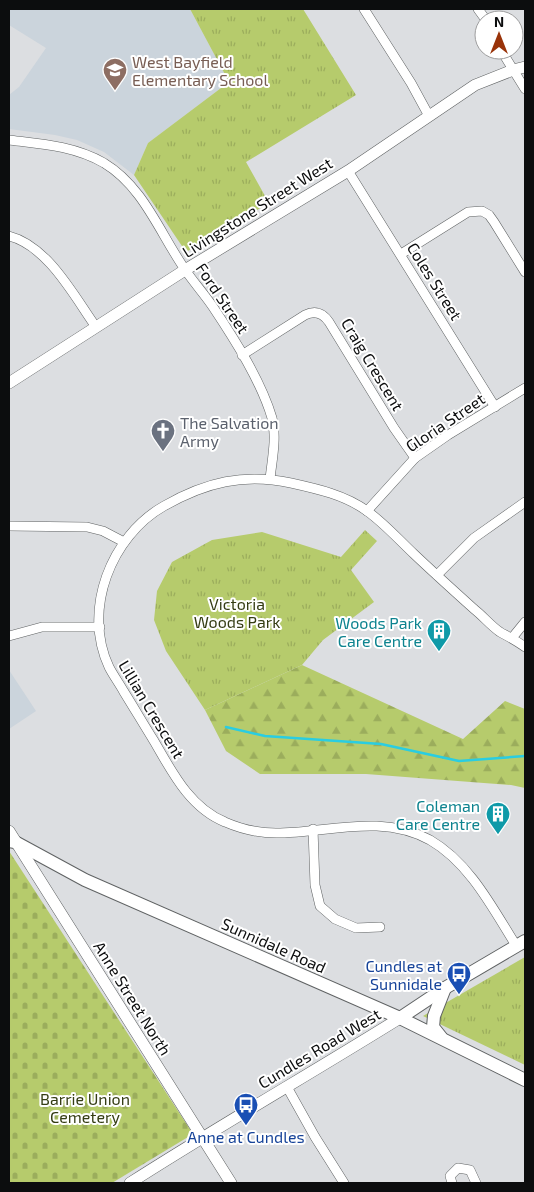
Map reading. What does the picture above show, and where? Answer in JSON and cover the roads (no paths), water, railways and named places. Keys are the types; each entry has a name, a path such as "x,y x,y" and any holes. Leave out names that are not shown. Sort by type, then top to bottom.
{"main road":[{"name":"Sunnidale Road","path":"11,838 85,880 400,1018 525,1080"},
{"name":"Cundles Road West","path":"400,1018 445,988 521,944"},
{"path":"441,1037 433,1027 434,1016 445,988"}],"street":[{"path":"364,9 430,116"},
{"path":"507,60 525,89"},
{"name":"Livingstone Street West","path":"9,383 185,270 348,171 475,85 525,67"},
{"name":"Ford Street","path":"9,140 54,145 82,152 124,178 141,198 185,270 213,307 259,386 272,420 273,447 270,479"},
{"name":"Coles Street","path":"348,171 495,407"},
{"path":"401,254 468,212 482,211 494,222 525,272"},
{"path":"9,236 28,243 53,267 96,327"},
{"name":"Craig Crescent","path":"242,355 305,315 313,313 322,314 329,322 394,428 415,458"},
{"name":"Gloria Street","path":"367,511 415,458 448,435 525,388"},
{"name":"Lillian Crescent","path":"521,944 466,870 448,851 427,839 406,831 384,826 339,826 276,833 249,831 222,821 199,805 180,785 108,666 101,640 99,613 104,584 114,558 130,534 151,513 188,493 222,481 270,479 327,491 367,511 499,631 525,647"},
{"path":"437,575 474,538 525,502"},
{"path":"9,526 87,526 103,531 124,542"},
{"path":"512,638 525,622"},
{"path":"9,636 42,627 100,627"},
{"path":"313,829 315,885 320,906 335,919 356,928 380,927"},
{"name":"Anne Street North","path":"11,838 231,1183"},
{"name":"Cundles Road West","path":"130,1183 202,1137 400,1018"},
{"path":"287,1086 315,1137 344,1183"},
{"path":"452,1183 450,1176 458,1168 470,1170 476,1183"}],"waterway":[{"path":"226,727 265,736 381,744 459,761 525,756"}],"place":[{"name":"West Bayfield Elementary School","path":"115,91"},
{"name":"The Salvation Army","path":"163,452"},
{"name":"Woods Park Care Centre","path":"439,652"},
{"name":"Coleman Care Centre","path":"498,835"},
{"name":"Cundles at Sunnidale","path":"459,995"},
{"name":"Anne at Cundles","path":"246,1126"}],"park label":[{"name":"Victoria Woods Park","path":"237,612"},
{"name":"Barrie Union Cemetery","path":"85,1107"}]}
